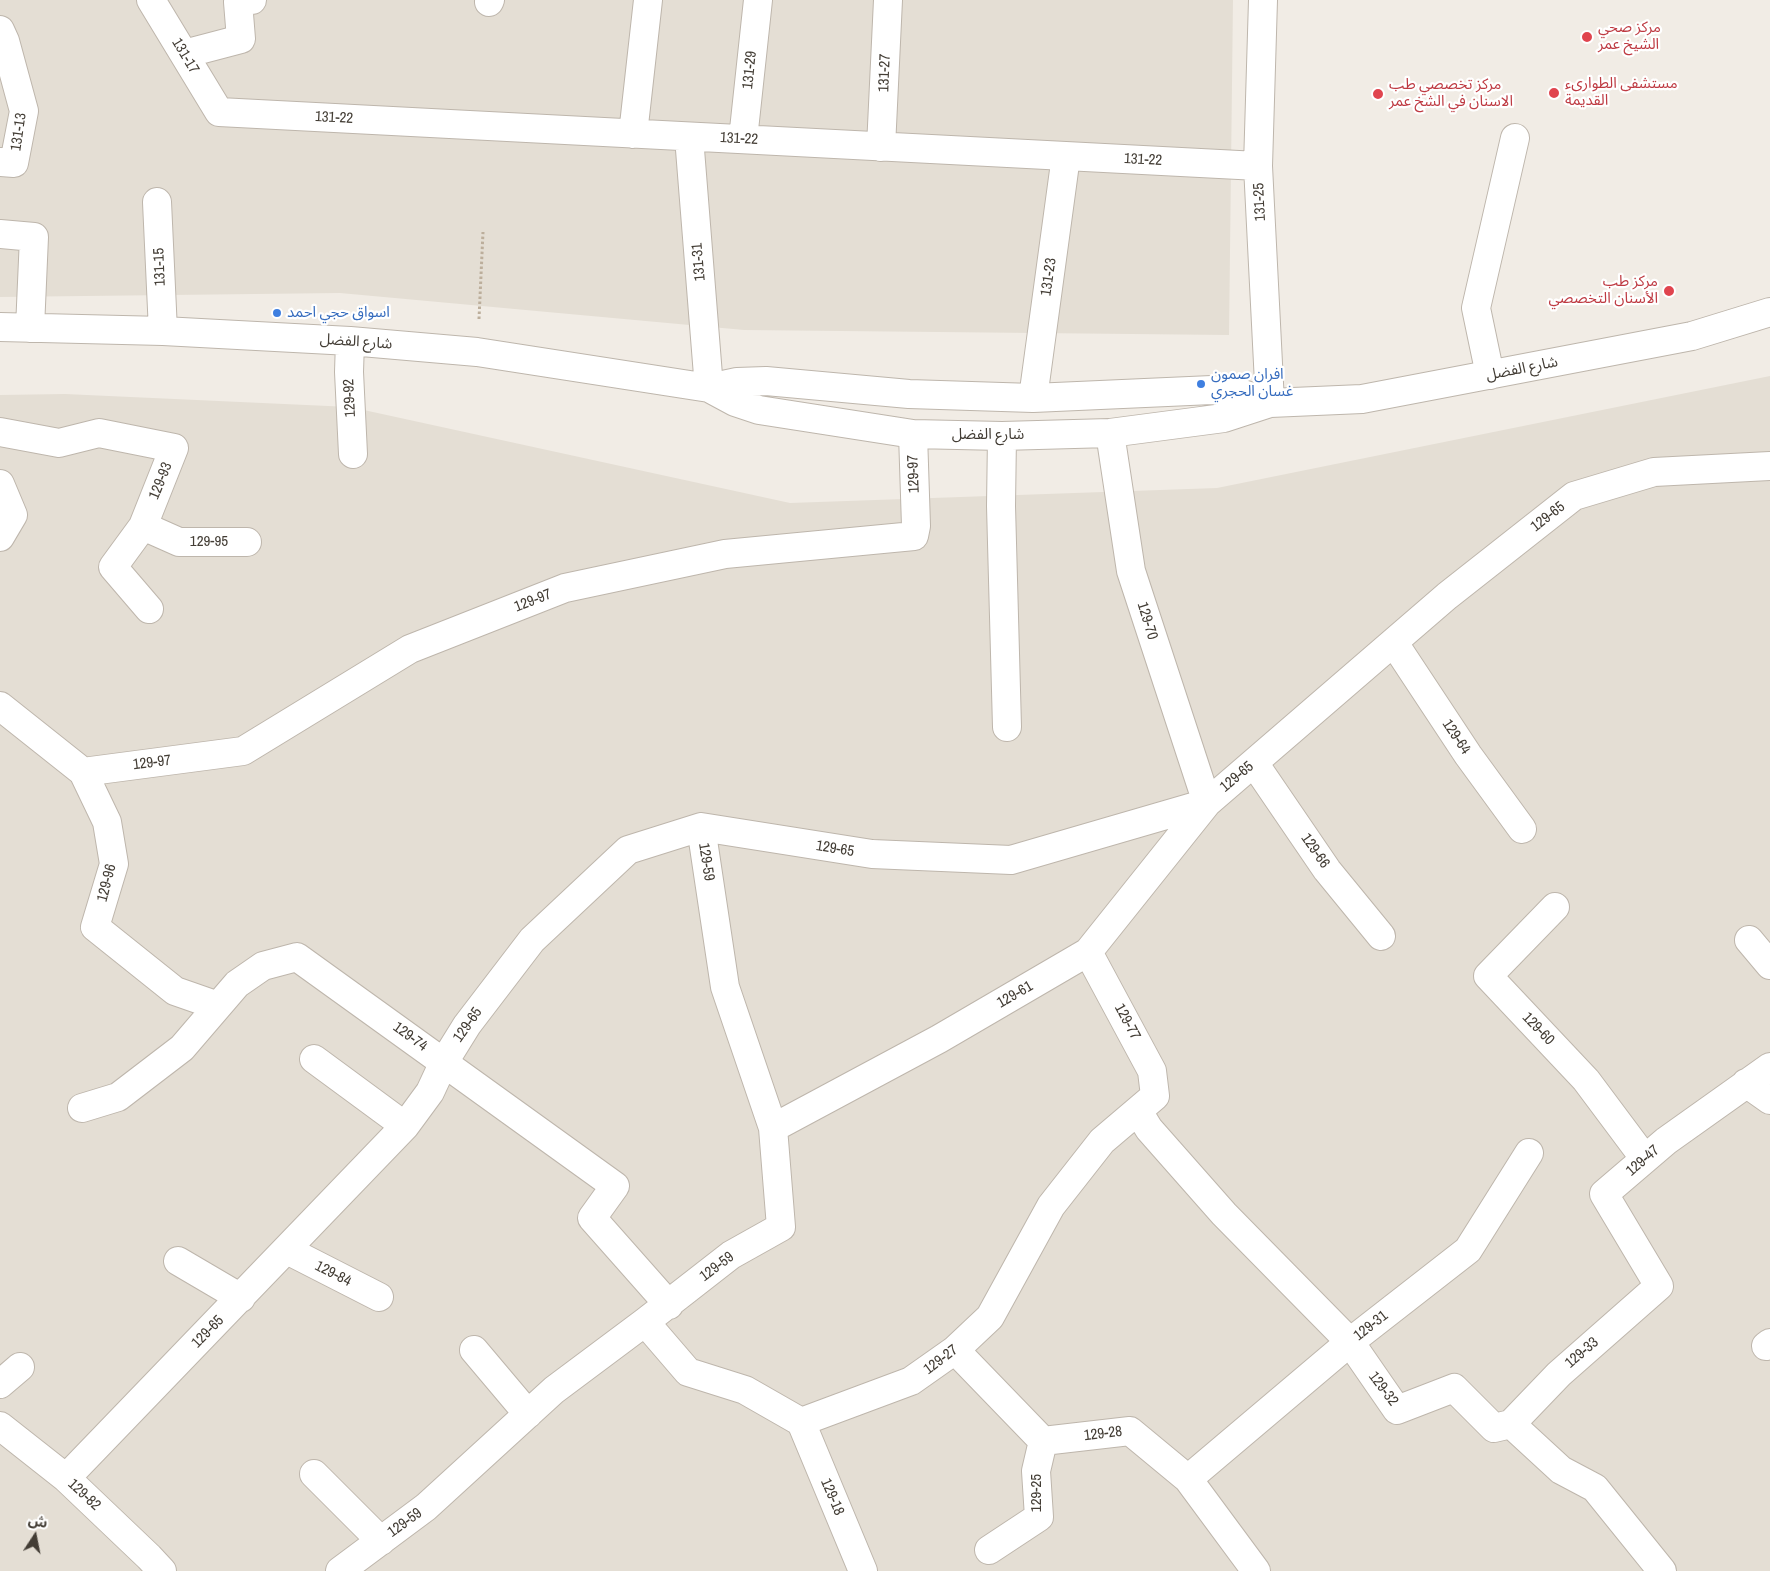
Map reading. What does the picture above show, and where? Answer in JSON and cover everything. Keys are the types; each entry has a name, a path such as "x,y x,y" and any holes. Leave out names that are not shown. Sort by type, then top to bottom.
{"street":[{"name":"131-17","path":"151,0 219,112"},
{"path":"184,54 241,39 238,2 252,0"},
{"path":"633,134 648,0"},
{"name":"131-29","path":"743,139 758,0"},
{"name":"131-27","path":"882,147 888,0"},
{"name":"131-25","path":"1263,0 1258,166 1270,403"},
{"name":"131-13","path":"0,30 5,41 24,111 14,163 0,162"},
{"name":"131-22","path":"219,112 1258,166"},
{"name":"131-31","path":"689,137 709,388"},
{"path":"1490,375 1476,308 1515,138"},
{"name":"131-23","path":"1033,398 1066,156"},
{"name":"131-15","path":"157,202 163,331"},
{"path":"0,234 34,237 30,328"},
{"name":"شارع الفضل","path":"0,328 163,331 350,341 477,352 709,388 736,402 759,410 913,434 1002,436 1110,433 1224,418 1270,403 1362,399 1692,336 1770,312"},
{"name":"129-92","path":"350,341 349,372 353,454"},
{"name":"شارع الفضل","path":"709,388 737,382 766,381 908,394 1033,398 1212,390 1240,392 1270,403"},
{"name":"129-93","path":"0,432 59,443 99,433 174,448 143,526 113,567 149,609"},
{"name":"129-70","path":"1110,433 1131,571 1207,803"},
{"name":"129-97","path":"83,772 243,751 410,649 565,588 725,554 914,536 916,526 913,434"},
{"path":"1002,436 1001,506 1007,727"},
{"name":"129-65","path":"66,1478 405,1126 430,1092 444,1062 467,1025 532,940 628,850 700,827 872,854 1011,860 1207,803 1447,596 1574,496 1654,472 1770,466"},
{"path":"0,484 13,515 0,537"},
{"name":"129-95","path":"143,526 180,542 248,542"},
{"name":"129-64","path":"1394,642 1468,755 1522,829"},
{"name":"129-96","path":"0,706 83,772 107,822 114,864 95,927 175,991 218,1006"},
{"name":"129-66","path":"1254,763 1327,870 1381,936"},
{"name":"129-61","path":"772,1128 939,1039 1088,952 1207,803"},
{"name":"129-59","path":"340,1571 426,1507 554,1390 669,1305 731,1255 781,1227 772,1128 725,987 700,827"},
{"name":"129-60","path":"1555,907 1488,976 1586,1080 1645,1159"},
{"path":"1749,940 1770,965"},
{"name":"129-77","path":"1088,952 1152,1071 1146,1104"},
{"name":"129-74","path":"82,1108 118,1097 182,1048 237,984 263,966 297,957 615,1186 592,1218 669,1305"},
{"path":"314,1058 405,1126"},
{"name":"129-47","path":"1659,1286 1604,1194 1666,1141 1770,1067"},
{"path":"1746,1083 1770,1100"},
{"name":"129-32","path":"1146,1104 1149,1130 1224,1214 1350,1342 1397,1410 1454,1388 1494,1428 1511,1424"},
{"name":"129-27","path":"800,1422 912,1382 955,1350 990,1317 1051,1206 1102,1142 1146,1104"},
{"name":"129-31","path":"1188,1479 1350,1342 1468,1250 1529,1153"},
{"name":"129-84","path":"286,1250 379,1297"},
{"path":"178,1261 241,1298"},
{"name":"129-33","path":"1511,1424 1558,1374 1659,1286"},
{"path":"645,1322 688,1372 745,1390 800,1422"},
{"path":"474,1350 528,1414"},
{"path":"955,1350 1042,1441"},
{"name":"129-18","path":"800,1422 863,1571"},
{"path":"1511,1424 1560,1470 1595,1488 1662,1571"},
{"name":"129-82","path":"0,1426 66,1478 148,1566"},
{"name":"129-28","path":"1042,1441 1130,1431 1188,1479 1256,1571"},
{"name":"129-25","path":"989,1550 1039,1518 1036,1471 1042,1441"},
{"path":"314,1474 381,1541"}],"path":[{"path":"477,352 483,232"}],"shaded area":[{"path":"0,0 1233,0 1229,335 744,330 340,293 0,297"},
{"path":"1770,376 1770,1571 0,1571 0,395 65,394 350,407 790,503 1217,488"}],"place":[{"name":"مركز صحي الشيخ عمر","path":"1587,37"},
{"name":"مستشفى الطوارىء القديمة","path":"1554,93"},
{"name":"مركز تخصصي طب الاسنان في الشخ عمر","path":"1378,94"},
{"name":"مركز طب الأسنان التخصصي","path":"1669,291"},
{"name":"اسواق حجي احمد","path":"277,313"},
{"name":"افران صمون غسان الحجري","path":"1201,384"}]}
